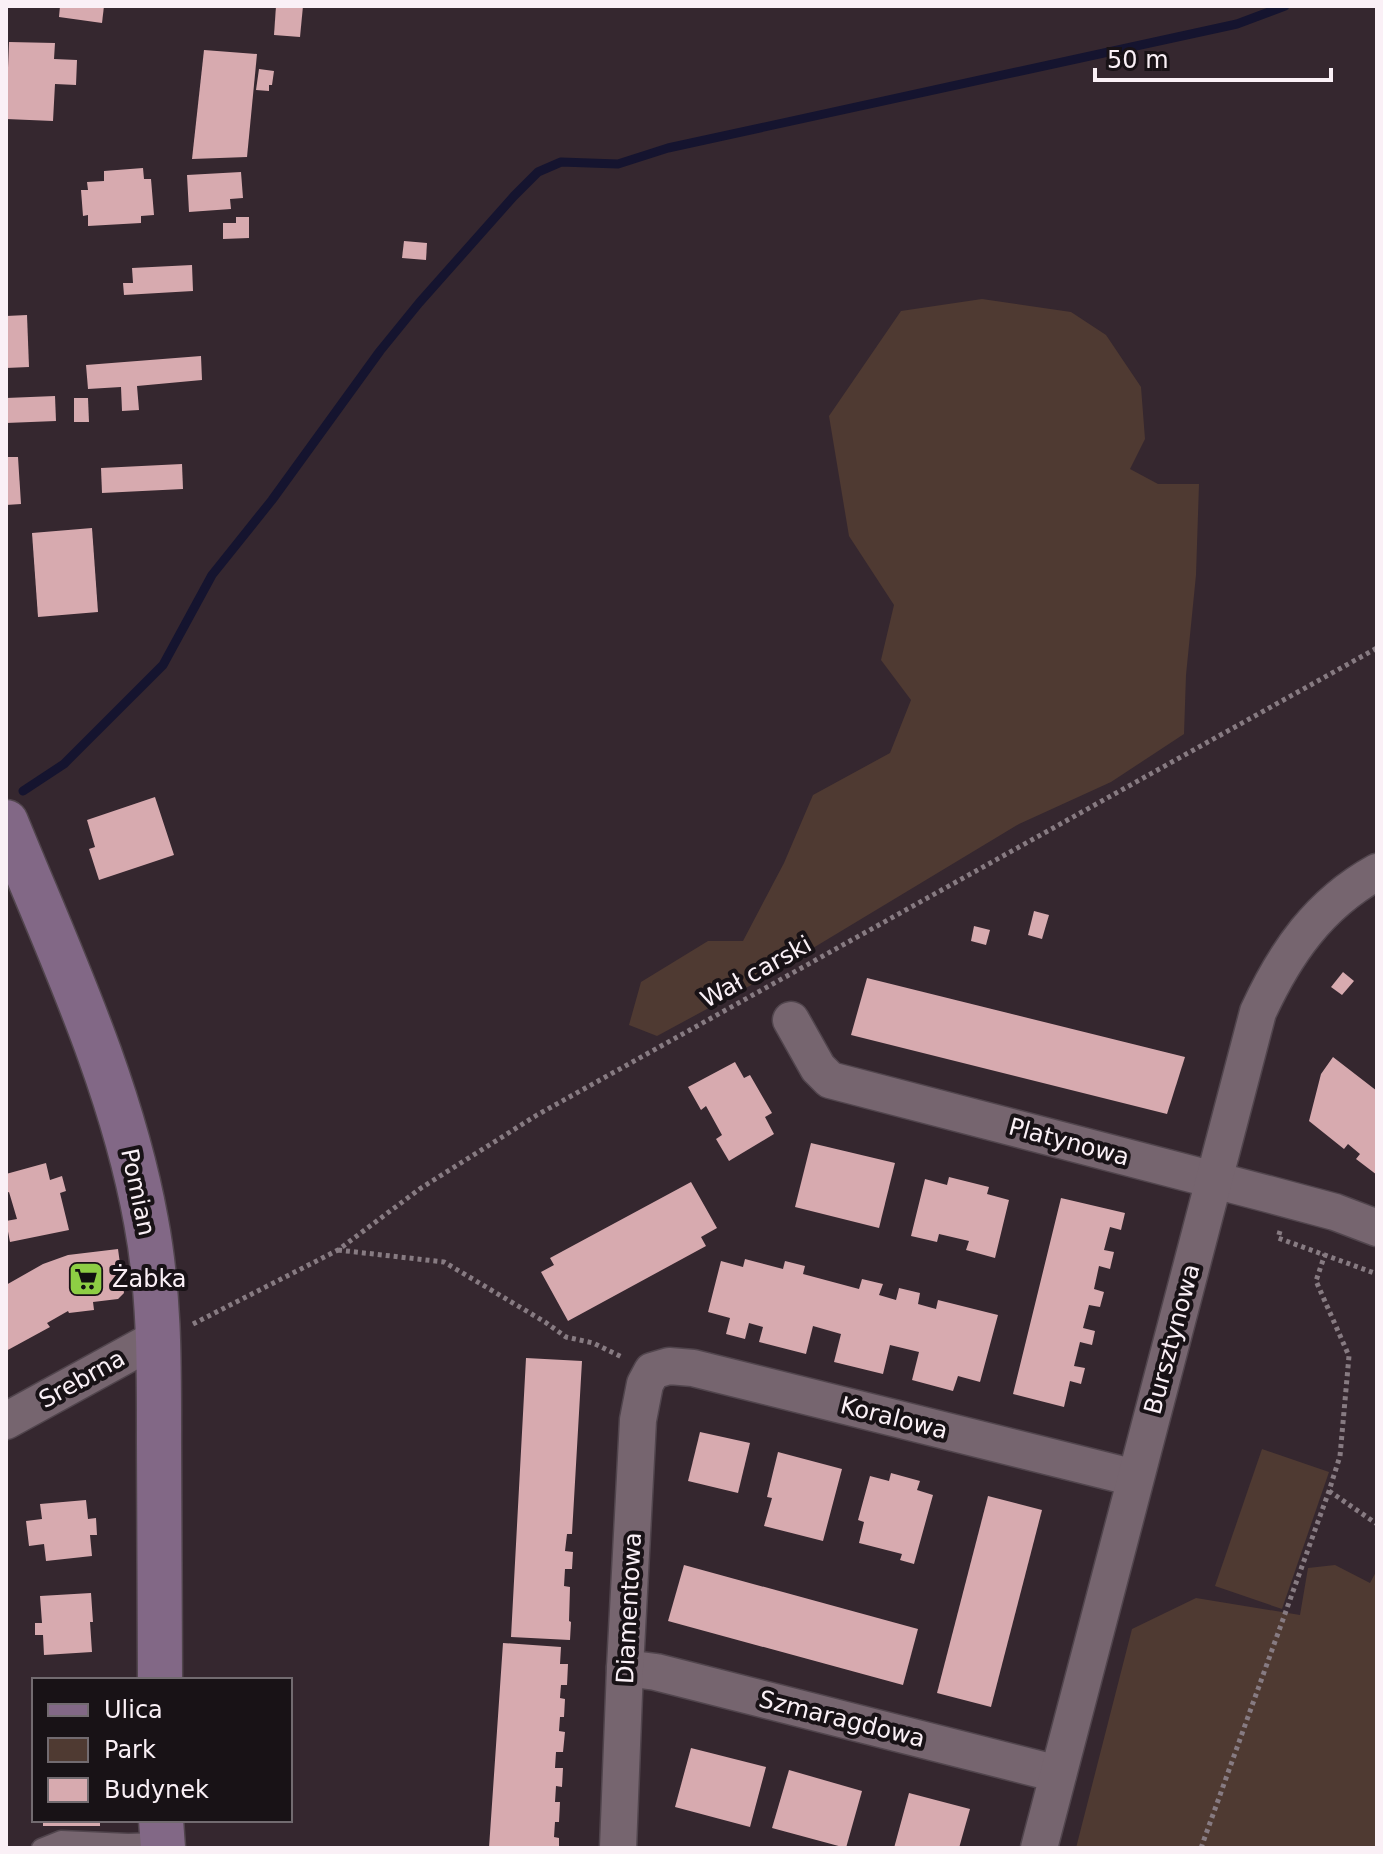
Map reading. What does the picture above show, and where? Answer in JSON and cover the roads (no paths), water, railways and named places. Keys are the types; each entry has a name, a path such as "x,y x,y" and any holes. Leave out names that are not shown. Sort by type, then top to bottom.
{"street":[{"name":"Pomian","path":"6,822 107,1077 126,1136 147,1223 159,1337 160,1678"},
{"name":"Bursztynowa","path":"1039,1848 1258,1012 1279,968 1305,932 1348,891 1377,872"},
{"name":"Platynowa","path":"791,1020 818,1068 830,1080 1335,1212 1377,1228"},
{"name":"Srebrna","path":"6,1421 159,1337"},
{"name":"Koralowa","path":"652,1371 669,1366 693,1368 1135,1478"},
{"name":"Diamentowa","path":"618,1848 638,1420 645,1384 652,1371"},
{"name":"Szmaragdowa","path":"625,1668 656,1672 1058,1774"}],"lane":[{"path":"41,1848 61,1840 128,1843 161,1837"}],"waterway":[{"path":"23,791 64,764 163,665 212,575 272,500 380,351 419,303 538,172 561,162 618,164 668,148 1237,24 1285,6"}],"place":[{"name":"Żabka","path":"86,1279"}]}
